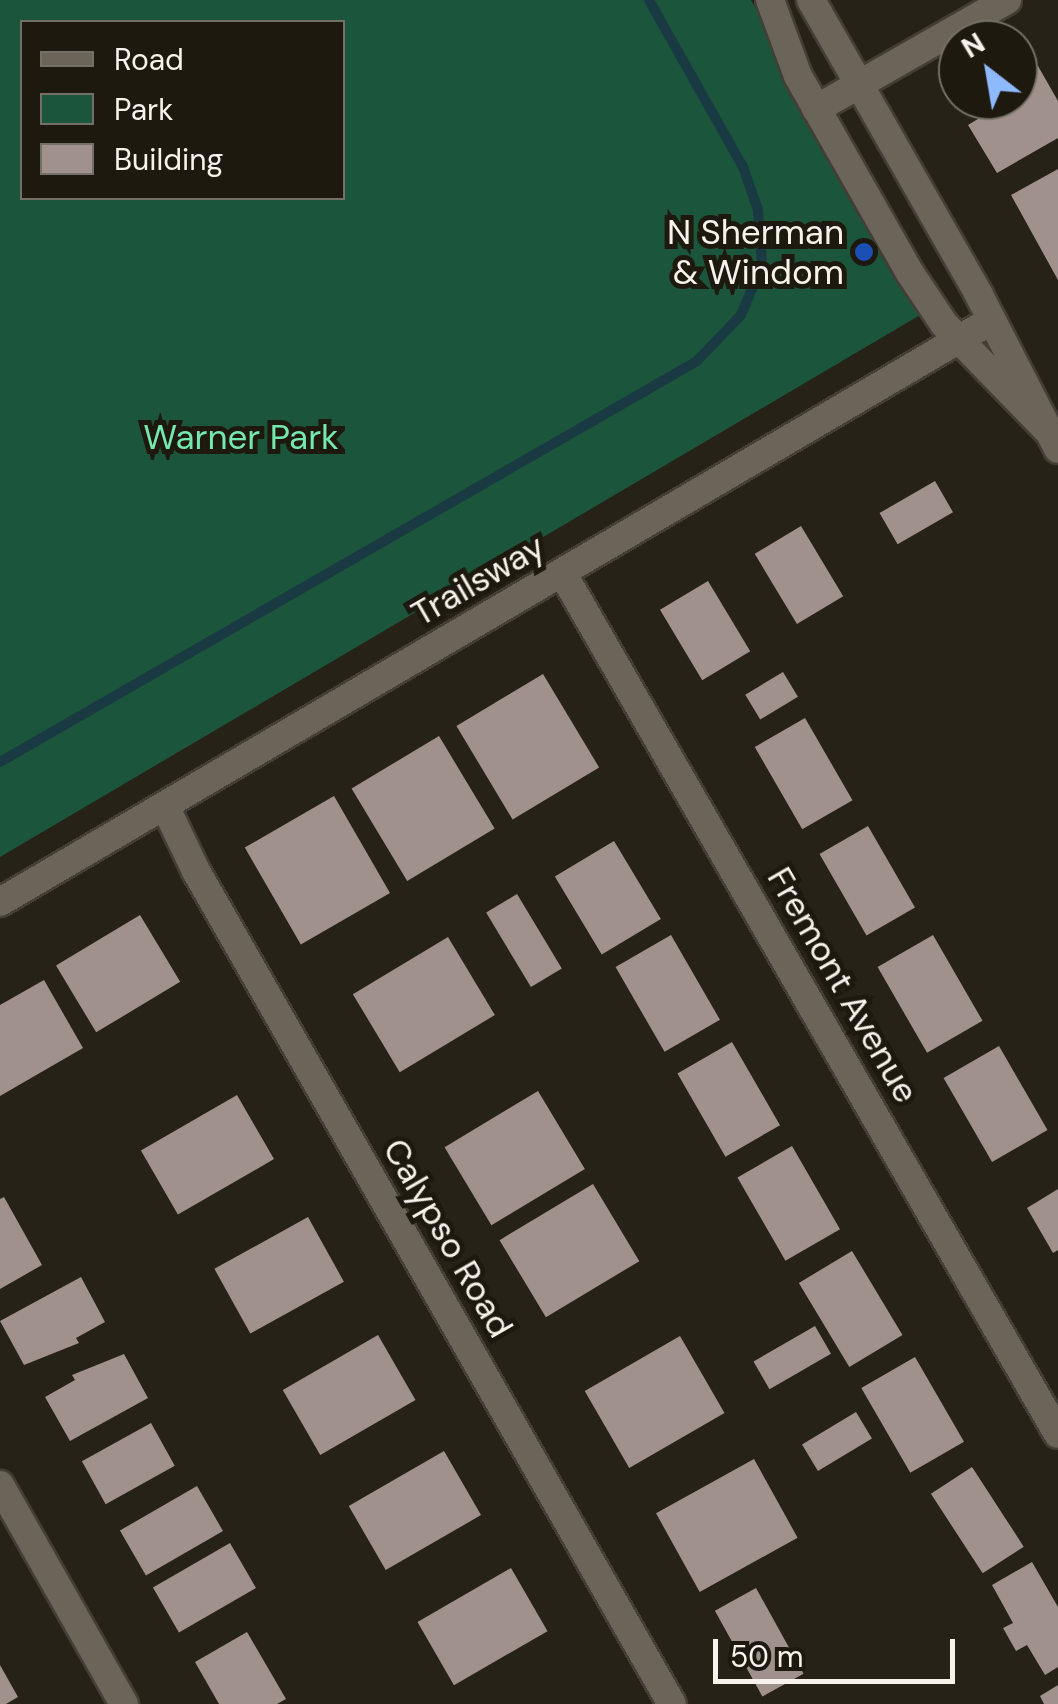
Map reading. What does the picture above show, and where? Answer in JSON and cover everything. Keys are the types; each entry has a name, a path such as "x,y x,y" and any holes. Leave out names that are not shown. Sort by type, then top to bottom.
{"street":[{"path":"770,0 816,109 910,273 958,339 1053,440"},
{"path":"811,0 861,82 992,320 1053,440"},
{"path":"816,109 1007,0"},
{"name":"Trailsway","path":"0,902 992,320"},
{"name":"Fremont Avenue","path":"563,574 1058,1434"},
{"name":"Calypso Road","path":"165,806 196,871 672,1704"},
{"path":"0,1485 124,1704"}],"green space":[{"name":"Warner Park","path":"0,0 751,0 932,308 0,857"}],"building":[{"path":"1038,66 1058,101 1058,138 997,173 968,125 976,120 1038,120"},
{"path":"1058,169 1058,280 1011,195"},
{"path":"935,481 953,512 898,544 880,513"},
{"path":"801,526 843,596 797,624 755,554"},
{"path":"708,581 750,651 702,680 660,610"},
{"path":"783,672 798,697 760,720 745,695"},
{"path":"543,674 599,767 513,819 456,726"},
{"path":"805,718 852,800 802,829 755,747"},
{"path":"439,736 495,829 407,881 352,789"},
{"path":"334,796 390,893 301,944 245,848"},
{"path":"868,826 915,907 867,935 820,854"},
{"path":"614,841 661,919 602,955 555,877"},
{"path":"517,894 562,969 531,987 486,913"},
{"path":"140,915 180,982 96,1032 56,965"},
{"path":"671,935 720,1020 665,1052 616,967"},
{"path":"933,935 983,1021 927,1053 878,967"},
{"path":"448,937 495,1015 400,1072 353,994"},
{"path":"44,980 83,1048 0,1096 0,1005"},
{"path":"732,1042 780,1125 725,1157 677,1074"},
{"path":"999,1046 1048,1130 992,1162 944,1078"},
{"path":"538,1091 585,1169 491,1225 445,1147"},
{"path":"237,1095 274,1159 178,1215 141,1150"},
{"path":"792,1146 840,1229 785,1261 737,1178"},
{"path":"593,1184 639,1261 546,1317 500,1240"},
{"path":"1058,1189 1058,1250 1053,1253 1027,1208"},
{"path":"4,1197 42,1265 0,1289 0,1199"},
{"path":"308,1217 344,1282 250,1334 214,1269"},
{"path":"852,1251 902,1335 849,1367 799,1283"},
{"path":"81,1277 105,1322 76,1338 79,1343 24,1365 0,1321"},
{"path":"815,1326 831,1354 770,1389 754,1362"},
{"path":"378,1335 416,1400 320,1455 283,1390"},
{"path":"680,1336 725,1413 629,1468 585,1391"},
{"path":"124,1354 148,1398 70,1441 45,1397 75,1380 72,1375"},
{"path":"915,1357 964,1442 910,1473 861,1388"},
{"path":"856,1412 872,1439 818,1471 802,1444"},
{"path":"151,1423 175,1466 106,1504 82,1461"},
{"path":"444,1451 481,1515 386,1570 349,1506"},
{"path":"754,1459 798,1538 700,1592 656,1513"},
{"path":"972,1467 1024,1547 983,1573 931,1494"},
{"path":"197,1486 223,1531 146,1576 120,1530"},
{"path":"230,1543 256,1588 179,1633 153,1588"},
{"path":"1032,1562 1058,1607 1058,1667 1045,1675 1027,1645 1016,1651 1003,1628 1013,1623 992,1585"},
{"path":"511,1568 548,1631 454,1685 417,1622"},
{"path":"756,1588 804,1674 762,1696 715,1611"},
{"path":"247,1632 286,1699 277,1704 219,1704 195,1662"},
{"path":"0,1665 18,1697 6,1704 0,1704"},
{"path":"1058,1685 1058,1704 1044,1704 1040,1696"}],"waterway":[{"path":"0,762 697,361 741,315 762,265 758,210 743,167 649,0"}],"place":[{"name":"N Sherman & Windom","path":"864,252"}]}
